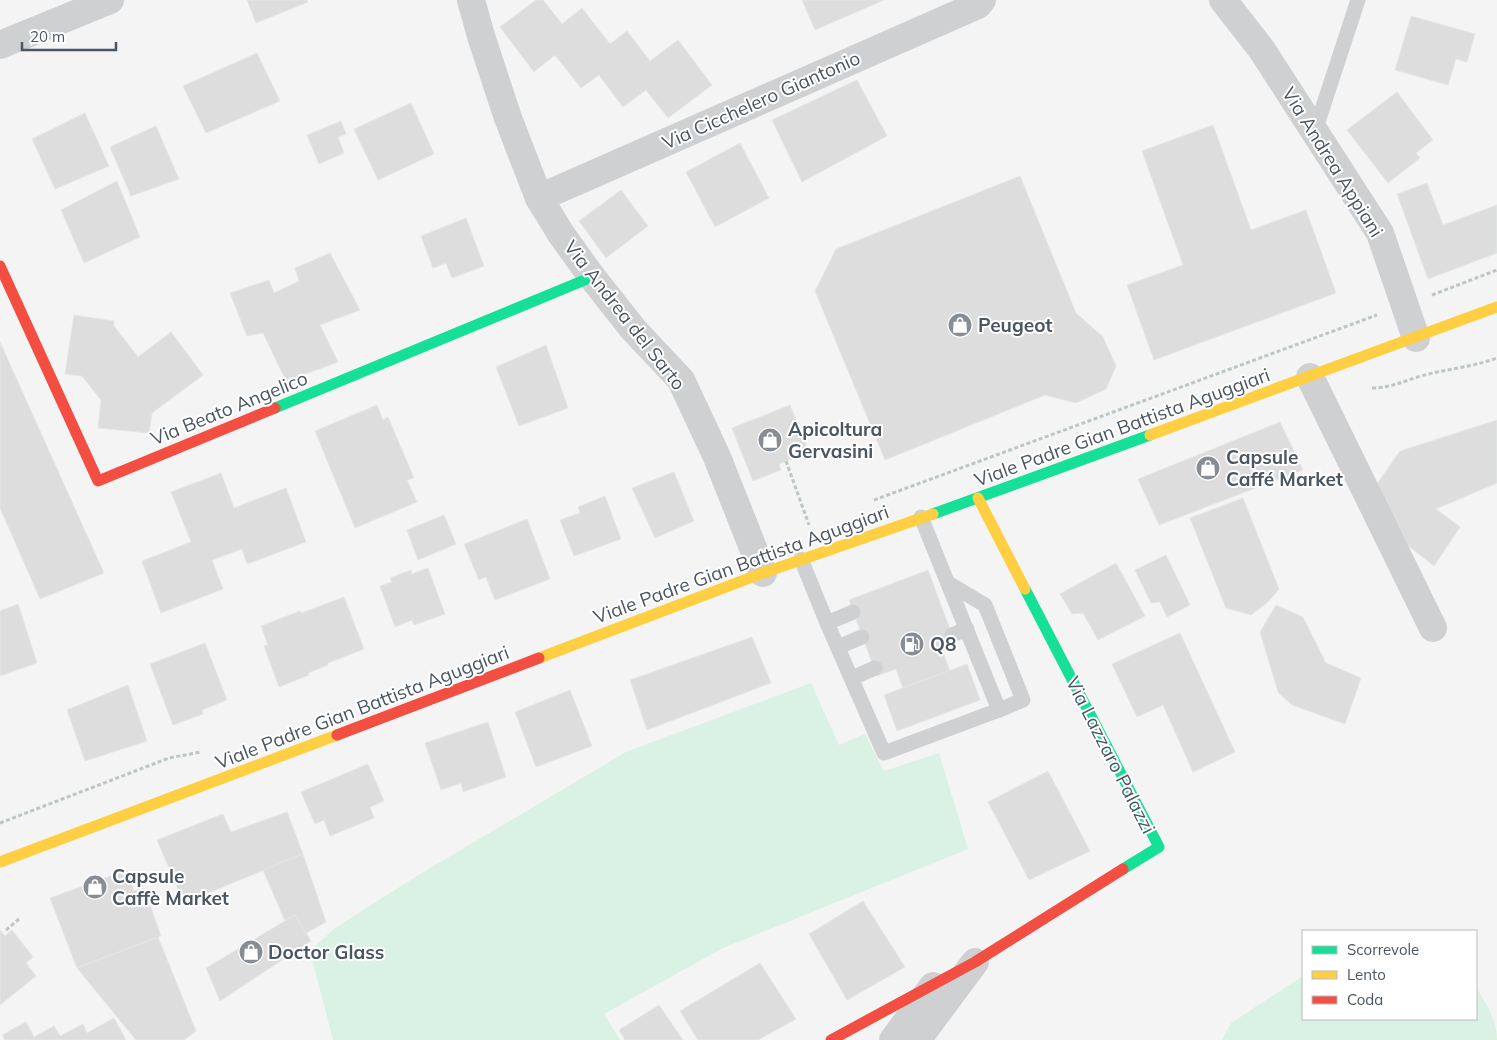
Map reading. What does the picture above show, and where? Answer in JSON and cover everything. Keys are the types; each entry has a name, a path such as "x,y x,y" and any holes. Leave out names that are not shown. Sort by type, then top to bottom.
{"main road":[{"name":"Via Beato Angelico","path":"0,266 98,481 592,277"},
{"name":"Viale Padre Gian Battista Aguggiari","path":"0,862 763,573 978,498 1497,307"},
{"name":"Via Lazzaro Palazzi","path":"831,1040 975,962 1159,847 978,498"}],"street":[{"path":"0,45 110,0"},
{"name":"Via Andrea del Sarto","path":"471,0 508,118 539,198 561,234 592,277 633,329 681,380 717,457 763,573"},
{"name":"Via Cicchelero Giantonio","path":"539,198 978,5 982,0"},
{"name":"Via Andrea Appiani","path":"1222,0 1262,50 1380,233 1416,338"},
{"path":"1310,377 1432,628"},
{"name":"Via Lazzaro Palazzi","path":"917,1040 975,962"},
{"name":"Via Lazzaro Palazzi","path":"893,1040 932,986"}],"lane":[{"path":"1315,131 1358,0"},
{"path":"921,517 948,602 967,628 999,710"},
{"path":"801,559 884,753 1023,700 985,605 942,580"},
{"path":"827,623 853,612"},
{"path":"952,635 967,628"},
{"path":"838,647 862,637"},
{"path":"852,678 875,668"}],"path":[{"path":"1366,388 1396,385 1420,376 1497,358"},
{"path":"786,461 810,525"},
{"path":"0,823 22,813"},
{"path":"6,930 19,919"}],"green space":[{"path":"811,683 839,745 865,734 884,771 939,753 968,849 723,948 604,1014 620,1040 333,1040 310,951 335,928 420,874 626,752"},
{"path":"1302,977 1302,1020 1477,1020 1477,989 1493,1019 1497,1040 1222,1040 1231,1023"}],"building":[{"path":"247,0 307,0 308,2 256,23"},
{"path":"536,0 543,0 562,24 582,8 610,44 627,31 650,61 678,40 712,85 668,118 646,90 623,107 599,75 581,88 555,55 534,72 500,27"},
{"path":"802,0 884,0 815,30"},
{"path":"1411,16 1475,34 1467,62 1456,59 1448,85 1395,70"},
{"path":"257,53 280,101 206,133 183,86"},
{"path":"857,80 887,136 802,182 772,120"},
{"path":"1397,92 1433,140 1416,153 1420,158 1388,183 1347,130"},
{"path":"411,103 434,154 378,180 354,129"},
{"path":"85,113 109,166 55,189 32,139"},
{"path":"341,121 346,134 338,137 344,153 319,164 307,135"},
{"path":"1213,125 1251,230 1306,210 1336,293 1154,360 1127,285 1183,265 1142,151"},
{"path":"156,126 179,179 131,196 110,147"},
{"path":"740,143 769,198 715,227 686,172"},
{"name":"Peugeot","path":"1020,176 1076,313 1103,337 1116,366 1106,389 1076,403 1045,395 885,460 815,291 836,249"},
{"path":"117,181 140,237 84,263 61,210"},
{"path":"1427,183 1443,225 1497,205 1497,253 1428,279 1397,194"},
{"path":"621,190 648,226 606,258 579,221"},
{"path":"466,218 484,266 452,278 446,263 433,268 421,236"},
{"path":"330,253 360,310 320,325 338,362 286,381 263,333 247,336 230,293 269,280 274,293 299,281 295,268"},
{"path":"74,315 114,321 114,326 138,357 171,332 203,375 152,413 149,433 98,428 101,400 82,376 65,374"},
{"path":"0,342 104,573 40,599 0,508"},
{"path":"546,345 568,408 519,426 496,367"},
{"path":"377,405 383,420 388,417 414,478 407,480 417,502 355,528 315,431"},
{"name":"Apicoltura Gervasini","path":"790,405 809,452 779,464 781,470 753,481 732,428"},
{"path":"1497,420 1497,483 1436,509 1460,527 1434,566 1391,532 1363,504 1400,451"},
{"path":"1280,422 1303,470 1159,525 1138,479"},
{"path":"674,472 694,521 655,538 632,488"},
{"path":"221,473 234,508 286,488 306,542 247,564 242,549 212,560 223,589 161,613 142,561 191,542 171,492"},
{"path":"605,496 621,539 574,556 560,520 580,513 578,507"},
{"path":"1243,498 1279,589 1268,602 1251,615 1226,608 1190,518"},
{"path":"444,515 456,544 418,560 407,530"},
{"path":"527,519 550,579 495,600 486,577 479,580 464,544"},
{"path":"1166,555 1190,605 1167,617 1160,602 1151,603 1135,570"},
{"path":"1116,563 1145,616 1098,640 1083,613 1072,614 1060,594"},
{"path":"428,568 445,614 414,625 412,620 395,627 380,586 392,582 390,578 411,570 412,574"},
{"path":"928,570 955,643 942,649 950,671 903,688 896,669 877,676 849,600"},
{"path":"344,597 364,649 328,663 328,665 308,673 309,675 279,687 264,646 268,645 261,626"},
{"path":"18,604 37,663 0,676 0,611"},
{"path":"1276,605 1303,617 1326,663 1361,678 1345,724 1292,705 1278,692 1260,632"},
{"path":"1180,633 1235,752 1193,772 1163,705 1137,717 1112,664"},
{"path":"752,637 771,683 647,730 630,680"},
{"path":"205,643 227,700 202,710 203,714 173,725 150,664"},
{"path":"967,664 980,700 897,731 884,695"},
{"path":"128,685 147,741 85,761 67,710"},
{"path":"570,690 592,746 536,767 515,712"},
{"path":"488,722 506,777 463,792 461,783 441,790 425,743"},
{"path":"368,764 384,801 370,807 374,818 330,836 324,820 315,824 301,792"},
{"path":"1048,771 1090,851 1029,880 988,802"},
{"path":"287,812 303,854 184,903 157,840 223,814 231,832"},
{"path":"303,854 326,922 306,933 295,915 285,921 263,870"},
{"path":"127,870 134,891 144,888 161,936 77,968 50,898"},
{"path":"863,901 905,967 847,1000 809,934"},
{"path":"295,915 311,941 220,1001 206,968"},
{"path":"0,930 5,936 12,930 33,957 26,963 36,976 0,1005"},
{"path":"158,937 196,1031 184,1040 136,1040 77,968"},
{"path":"760,963 796,1019 758,1040 698,1040 680,1011"},
{"path":"659,1005 683,1040 625,1040 619,1030"},
{"path":"114,1018 126,1040 5,1040 2,1035 26,1022 34,1037 54,1026 60,1036 83,1024 87,1033"}],"traffic: fast":[{"path":"275,408 592,277"},
{"path":"933,514 1150,435"},
{"path":"1025,589 1159,847 1123,869"}],"traffic: slow":[{"path":"1150,435 1497,307"},
{"path":"978,498 1025,589"},
{"path":"539,658 763,573 933,514"},
{"path":"0,862 337,735"}],"traffic: jam":[{"path":"0,266 98,481 275,408"},
{"path":"337,735 539,658"},
{"path":"831,1040 975,962 1123,869"}],"place":[{"name":"Peugeot","path":"960,325"},
{"name":"Apicoltura Gervasini","path":"770,440"},
{"name":"Capsule Caffé Market","path":"1208,468"},
{"name":"Q8","path":"912,644"},
{"name":"Capsule Caffè Market","path":"95,887"},
{"name":"Doctor Glass","path":"251,952"}]}
